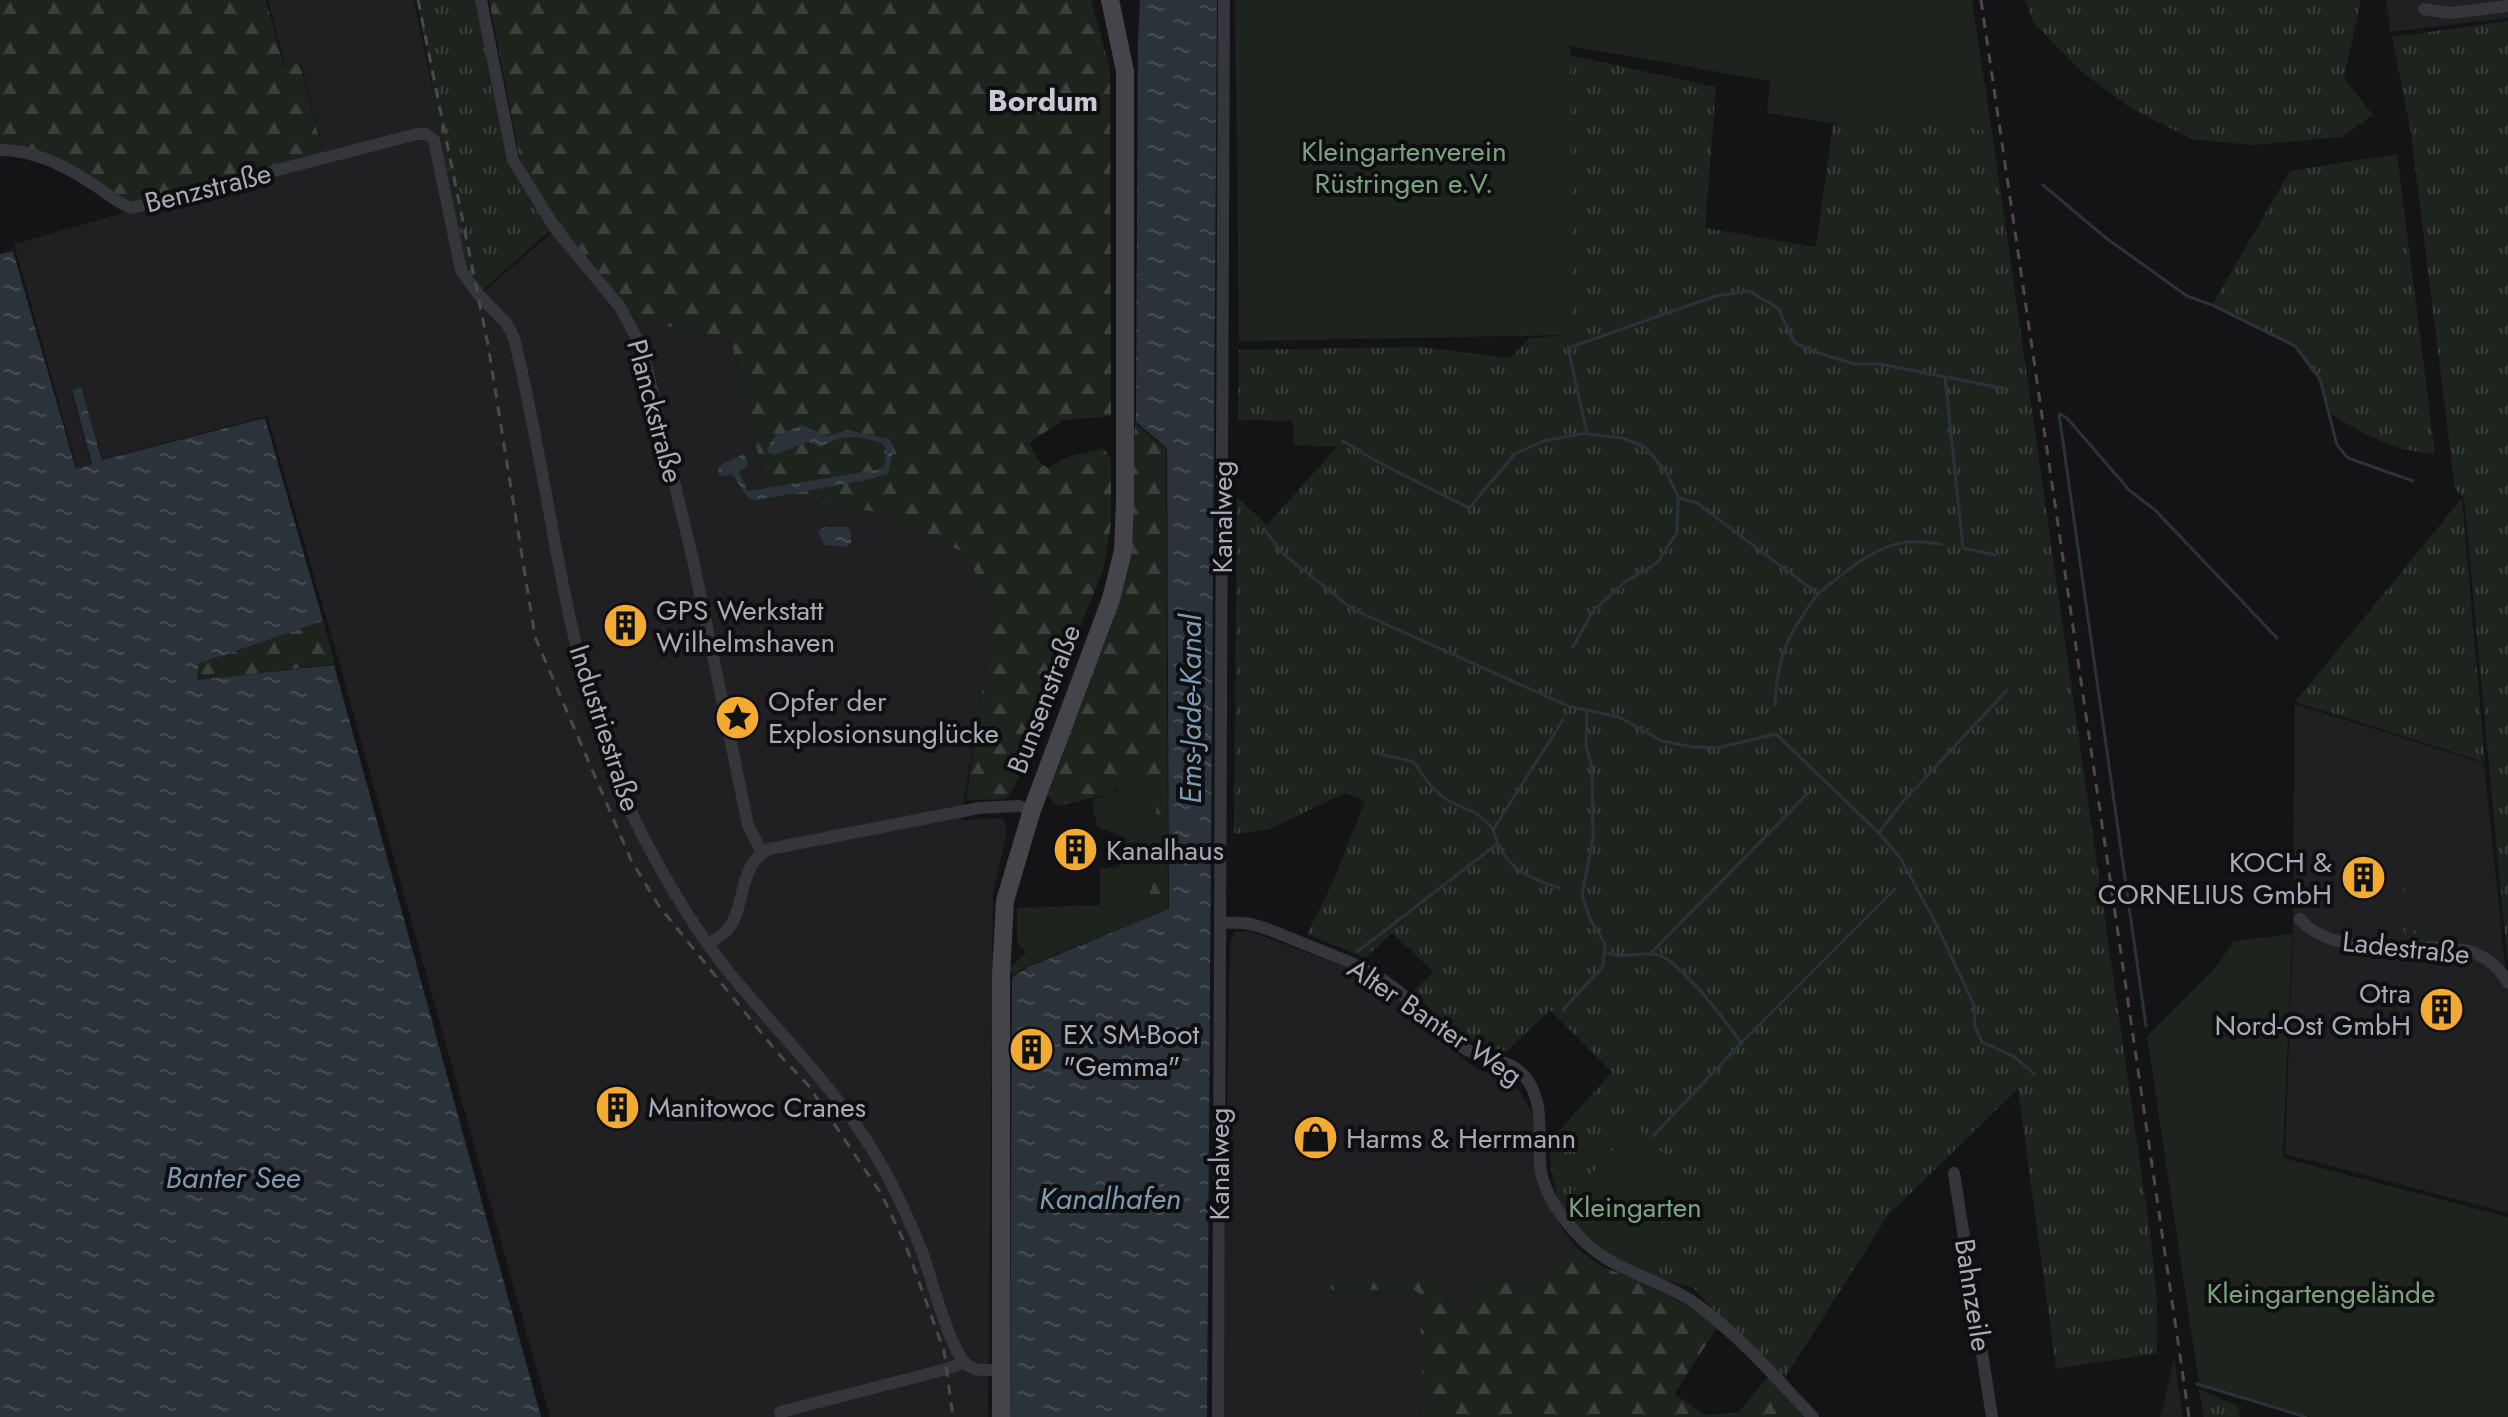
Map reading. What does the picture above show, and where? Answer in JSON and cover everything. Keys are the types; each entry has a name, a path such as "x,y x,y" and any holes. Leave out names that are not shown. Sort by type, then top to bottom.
{"street":[{"name":"Planckstraße","path":"481,0 513,160 555,228 620,307 642,348 693,560 748,825 762,853"},
{"name":"Bunsenstraße","path":"1001,1417 1002,935 1008,884 1032,810 1101,628 1123,551 1125,71 1110,0"},
{"name":"Kanalweg","path":"1218,1417 1224,0"},
{"path":"2424,9 2450,13 2508,6"},
{"name":"Benzstraße","path":"0,150 23,150 44,159 86,179 131,208 426,134"},
{"name":"Industriestraße","path":"426,134 434,140 461,270 478,294 507,324 514,338 571,626 590,698 624,799 675,894 708,944 730,974 831,1089 874,1153 903,1208 953,1341 964,1362"},
{"path":"708,944 729,928 750,868 762,853 979,808 1019,806 1032,810"},
{"name":"Ladestraße","path":"2300,919 2312,932 2338,942 2472,952 2490,961 2503,973 2508,983"},
{"name":"Alter Banter Weg","path":"1220,923 1257,926 1356,965 1392,986 1458,1045 1479,1055 1501,1060 1518,1070 1532,1089 1539,1111 1540,1163 1546,1188 1577,1235 1604,1258 1697,1305 1753,1355 1813,1417"},
{"name":"Bahnzeile","path":"1954,1173 1992,1417"},
{"path":"781,1415 964,1362 977,1370 1001,1369"}],"shaded area":[{"path":"268,0 414,0 476,298 557,228 617,304 640,320 731,340 768,496 871,511 961,551 996,602 961,820 1004,818 1007,832 993,893 988,1417 550,1417 267,416 103,459 80,387 71,390 91,464 77,468 14,244 324,156 301,63 285,66"},
{"path":"2386,0 2508,0 2508,18 2390,32"},
{"path":"2295,704 2484,763 2508,995 2508,1213 2285,1154 2293,930"},
{"path":"1250,931 1360,973 1407,1004 1435,1036 1471,1065 1518,1088 1532,1112 1539,1180 1561,1227 1578,1249 1601,1266 1659,1290 1704,1316 1674,1394 1705,1415 1738,1413 1770,1375 1811,1417 1222,1417 1230,943 1235,932"},
{"path":"2174,1358 2183,1417 2160,1417 2163,1407"}],"green space":[{"path":"0,0 266,0 284,67 300,63 323,154 131,206 90,178 0,148"},
{"path":"417,0 477,0 510,161 550,231 479,293 466,271"},
{"path":"489,0 1091,0 1110,69 1111,416 1063,420 1029,443 1041,464 1048,468 1067,457 1103,448 1111,459 1111,523 1103,571 1016,784 1006,799 966,800 995,602 961,551 871,511 768,496 731,340 640,320 617,304 557,228 520,159"},
{"name":"Kleingartenverein Rüstringen e.V.","path":"1235,0 1972,0 1992,132 1870,107 1867,128 1767,113 1770,81 1570,46 1571,335 1239,341"},
{"path":"2025,0 2361,0 2344,78 2373,115 2342,137 2253,145 2191,139 2129,107 2081,71 2033,22"},
{"path":"2508,21 2508,967 2464,498 2455,489 2411,133 2392,37"},
{"path":"1570,55 1716,87 1705,228 1816,247 1833,124 1867,128 1870,107 1992,132 2150,1233 2157,1298 2157,1353 2056,1369 2018,1089 1888,1215 1783,1381 1692,1287 1650,1276 1636,1127 1560,1206 1552,1175 1549,1142 1612,1072 1550,1010 1506,1052 1491,1049 1465,1038 1412,992 1434,972 1392,933 1365,958 1307,934 1333,882 1365,801 1345,793 1268,830 1234,834 1237,497 1267,525 1337,447 1294,445 1293,421 1238,420 1239,350 1420,347 1510,358 1530,338 1570,335"},
{"path":"2397,154 2435,454 2380,441 2331,414 2320,379 2295,346 2212,305 2290,171"},
{"path":"1135,423 1166,449 1168,909 1140,921 1157,871 1117,787 1110,794 1058,806 1048,796 1116,607 1130,555"},
{"path":"2462,498 2485,762 2295,702"},
{"path":"323,621 335,664 199,680 198,664"},
{"path":"1134,779 1156,799 1157,871 1140,921 1028,966 1013,977 1009,968 1026,953 1017,942 1017,908 1100,905 1100,869 1119,867 1119,835 1097,827 1092,800 1110,794"},
{"path":"2397,879 2404,885 2409,928 2405,928 2406,935 2429,929 2428,919 2436,916 2439,942 2404,940"},
{"name":"Kleingartengelände","path":"2292,934 2283,1158 2508,1217 2508,1417 2311,1417 2199,1384 2147,1036 2216,967 2234,941"},
{"name":"Kleingarten","path":"1637,1127 1713,1204 1650,1276 1589,1242 1560,1206"},
{"path":"1578,1249 1601,1266 1659,1290 1718,1326 1674,1394 1705,1415 1738,1413 1770,1375 1811,1417 1422,1417 1427,1402 1419,1293 1413,1289 1332,1290 1330,1286 1336,1279 1418,1277 1433,1282 1446,1304 1463,1311 1477,1286 1488,1283 1538,1284"},
{"path":"2199,1389 2238,1406 2240,1417 2204,1417"}],"water":[{"name":"Kanalhafen","path":"1140,0 1217,0 1207,1417 1010,1417 1012,978 1028,967 1169,909 1167,448 1136,422"},
{"name":"Banter See","path":"13,251 76,469 92,464 72,390 81,387 102,460 265,418 323,621 198,664 198,680 334,665 541,1417 0,1417 0,254"},
{"path":"802,425 827,436 847,430 890,439 893,452 888,474 757,500 749,499 733,475 720,476 717,467 743,454 748,461 746,468 739,472 748,491 877,470 884,466 887,450 882,443 858,437 838,439 821,447 808,442 774,455 769,453 767,449 775,436"},
{"path":"824,527 847,527 851,531 851,543 847,547 824,545 818,531"}],"waterway":[{"path":"2043,185 2106,238 2187,296 2295,346 2320,379 2337,445 2348,458 2413,481"},
{"path":"1343,441 1469,508 1515,454 1543,441 1587,433 1568,348 1716,296 1749,291 1778,308 1794,342 1812,351 1854,364 1880,364 2006,389"},
{"path":"1945,377 1963,548 1995,555"},
{"path":"2059,414 2146,1026"},
{"path":"2060,414 2067,418 2130,491 2155,510 2277,638"},
{"path":"1573,647 1593,611 1625,582 1657,563 1677,533 1678,497 1667,473 1645,447 1622,438 1589,434"},
{"path":"1679,498 1697,503 1818,594 1871,554 1883,549 1908,542 1941,544"},
{"path":"1265,530 1283,554 1354,610 1568,706 1619,717 1662,741 1693,747 1717,748 1776,734 1879,833 1901,859 1974,1005 1975,1027 1982,1042 2015,1057 2034,1074"},
{"path":"1775,705 1778,673 1786,646 1818,594"},
{"path":"1879,833 1899,806 2007,690"},
{"path":"1563,1010 1603,966 1605,944 1590,919 1582,895 1593,838 1592,769 1586,745 1587,710"},
{"path":"1560,888 1518,869 1503,853 1493,830 1563,720"},
{"path":"1381,754 1414,762 1438,793 1477,814 1493,829"},
{"path":"1651,953 1808,793"},
{"path":"1357,952 1497,844"},
{"path":"1741,1043 1896,888"},
{"path":"1606,952 1620,955 1654,954 1670,961 1704,995 1741,1043 1653,1136"},
{"path":"2197,1384 2306,1417"}],"railway":[{"path":"418,0 488,345 535,637 631,860 659,906 776,1051 808,1085 882,1195 906,1246 944,1351 953,1417"},
{"path":"1981,0 2189,1417"}],"place":[{"name":"GPS Werkstatt Wilhelmshaven","path":"625,626"},
{"name":"Opfer der Explosionsunglücke","path":"737,717"},
{"name":"Kanalhaus","path":"1075,850"},
{"name":"KOCH & CORNELIUS GmbH","path":"2363,878"},
{"name":"Otra Nord-Ost GmbH","path":"2442,1009"},
{"name":"EX SM-Boot \"Gemma\"","path":"1032,1050"},
{"name":"Manitowoc Cranes","path":"617,1107"},
{"name":"Harms & Herrmann","path":"1315,1138"}],"district":[{"name":"Bordum","path":"1043,100"}],"water label":[{"name":"Ems-Jade-Kanal","path":"1190,709"}]}
